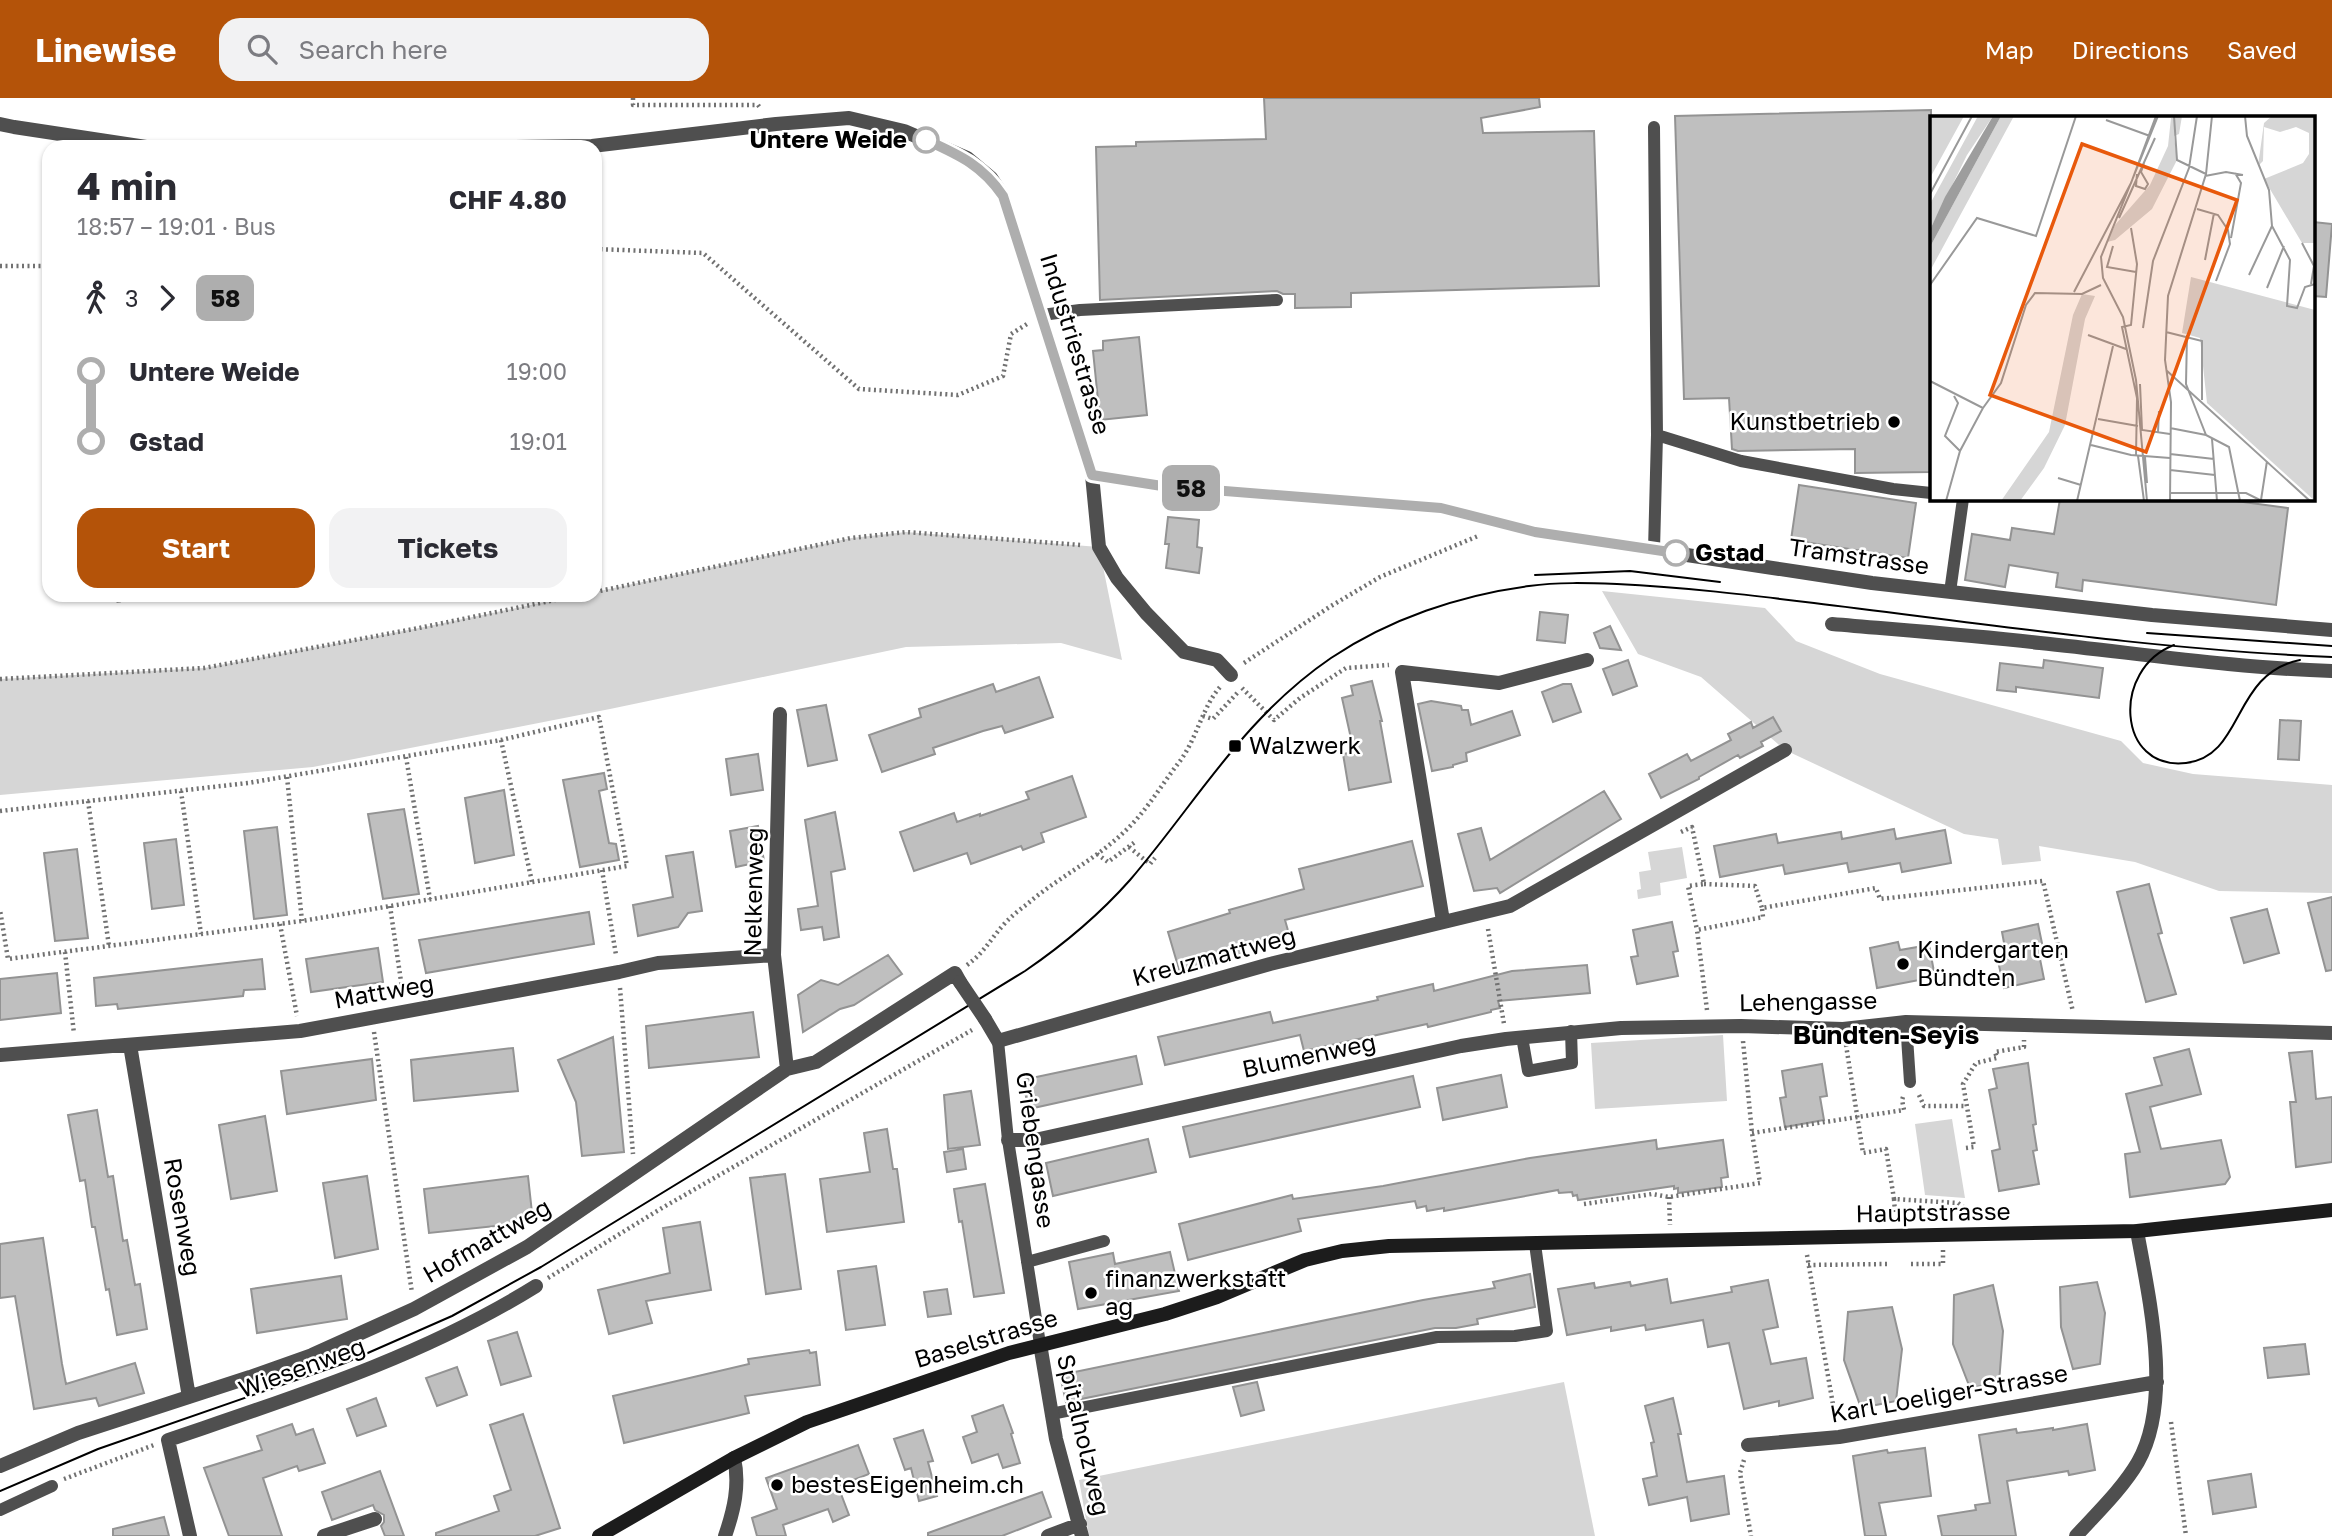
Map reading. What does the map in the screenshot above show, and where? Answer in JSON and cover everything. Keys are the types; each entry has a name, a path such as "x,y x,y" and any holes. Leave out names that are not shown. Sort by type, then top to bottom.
{"main road":[{"name":"Hauptstrasse","path":"1535,1244 2137,1231 2332,1210"},
{"name":"Baselstrasse","path":"598,1536 734,1458 807,1422 931,1378 1040,1344 1165,1314 1217,1297 1305,1261 1342,1251 1389,1246 1535,1244"}],"street":[{"name":"Industriestrasse","path":"602,145 849,118 904,131 967,159 991,178 1003,196 1092,475"},
{"path":"0,124 97,140"},
{"path":"1092,475 1100,547 1117,578 1184,652 1217,660 1231,675"},
{"name":"Tramstrasse","path":"1092,475 1162,486 1441,508 1535,532 1872,583 2152,615 2332,630"},
{"path":"1832,624 2041,643 2274,669 2332,671"},
{"path":"1443,921 1402,672 1499,683 1587,660"},
{"name":"Nelkenweg","path":"780,714 774,955 787,1069"},
{"name":"Kreuzmattweg","path":"998,1041 1270,964 1510,906 1785,750"},
{"name":"Mattweg","path":"0,1055 300,1031 658,963 774,955"},
{"name":"Griebengasse","path":"957,977 998,1041"},
{"name":"Hofmattweg","path":"0,1466 78,1433 250,1377 337,1345 414,1309 527,1247 787,1069 816,1062 957,977"},
{"name":"Lehengasse","path":"1621,1028 1741,1026 1843,1029 1906,1022 2332,1033"},
{"name":"Blumenweg","path":"1008,1140 1035,1140 1461,1046 1571,1031 1621,1028"},
{"name":"Rosenweg","path":"130,1045 189,1397"},
{"path":"2076,1536 2138,1462 2152,1425 2157,1382 2148,1293 2137,1231"},
{"name":"Wiesenweg","path":"168,1440 312,1390 410,1352 504,1306 536,1286"},
{"name":"Spitalholzweg","path":"1040,1344 1051,1414 1081,1530"},
{"name":"Karl Loeliger-Strasse","path":"1748,1445 1839,1437 2157,1382"},
{"path":"168,1440 190,1536"},
{"path":"725,1536 735,1502 737,1470 734,1458"},
{"path":"324,1536 375,1519"},
{"path":"2091,1519 2096,1536"},
{"path":"1048,1536 1081,1530"}],"lane":[{"path":"1654,127 1657,435 1654,550"},
{"path":"1042,315 1080,310 1277,300"},
{"path":"1657,435 1741,461 1893,489 1930,493"},
{"path":"1951,592 1963,500"},
{"path":"1906,1022 1910,1082"},
{"path":"1522,1037 1528,1071 1572,1063 1571,1031"},
{"name":"Griebengasse","path":"998,1041 1008,1140 1040,1344"},
{"path":"1027,1262 1104,1241"},
{"path":"1051,1414 1437,1337 1515,1336 1547,1331 1535,1244"},
{"path":"0,1510 52,1486"}],"path":[{"path":"633,98 633,105 758,105 776,124"},
{"path":"602,249 703,253 859,389 958,395 1003,376 1011,334 1042,315"},
{"path":"0,266 42,266"},
{"path":"602,591 851,538 906,532 1100,547"},
{"path":"957,977 982,954 1005,923 1027,903 1124,832 1185,754 1212,696 1231,675 1268,647 1363,586 1486,534"},
{"path":"0,679 204,668 545,602"},
{"path":"1203,716 1213,719 1240,689 1274,720 1300,698 1346,668 1389,665 1402,672"},
{"path":"0,811 287,777 501,740 599,717 627,866 302,921 8,959 0,910"},
{"path":"501,740 532,882"},
{"path":"406,757 430,899"},
{"path":"287,777 302,921"},
{"path":"181,791 201,934"},
{"path":"88,801 108,946"},
{"path":"1670,816 1678,833 1692,827 1704,884"},
{"path":"1097,854 1108,862 1135,842"},
{"path":"1129,847 1150,864 1155,858"},
{"path":"602,870 619,972 635,1174"},
{"path":"1762,908 1876,888 1880,899 2043,881 2077,1026"},
{"path":"1697,930 1763,917 1755,886 1688,886 1697,930 1709,1028"},
{"path":"390,906 405,1011"},
{"path":"1485,912 1506,1039"},
{"path":"280,924 300,1031"},
{"path":"65,951 75,1049"},
{"path":"372,1017 414,1309"},
{"path":"1966,1149 1973,1147 1963,1084 1976,1063 1997,1058 1995,1052 2024,1048 2024,1025"},
{"path":"1584,1204 1652,1194 1669,1197 1760,1183 1741,1026"},
{"path":"1843,1029 1863,1153 1885,1149 1895,1213"},
{"path":"536,1286 674,1201 971,1030 998,1041"},
{"path":"1910,1082 1924,1106 1966,1106"},
{"path":"1752,1133 1904,1110 1902,1100 1910,1082"},
{"path":"1669,1197 1670,1223"},
{"path":"1894,1199 1958,1203 1966,1209 1969,1235"},
{"path":"1911,1264 1943,1264 1943,1235"},
{"path":"1805,1239 1839,1437"},
{"path":"1808,1265 1886,1264"},
{"path":"2170,1418 2186,1536"},
{"path":"52,1486 168,1440"},
{"path":"1748,1445 1740,1473 1751,1536"}],"shaded area":[{"path":"906,532 1099,547 1122,660 1061,643 906,647 313,767 0,795 0,679 204,668 545,602 602,602 602,591 851,538"},
{"path":"1602,591 1765,608 1796,641 1880,674 2121,741 2143,763 2193,774 2332,785 2332,893 2219,891 2135,862 2039,846 2041,861 2002,865 1998,839 1964,834 1785,750 1701,677 1638,654"},
{"path":"1682,847 1687,878 1660,883 1661,895 1638,899 1637,890 1641,889 1639,872 1651,870 1648,852"},
{"path":"1723,1035 1727,1101 1595,1109 1591,1043"},
{"path":"1952,1119 1965,1198 1925,1195 1915,1124"},
{"path":"1564,1382 1595,1536 1089,1536 1079,1480"}],"building":[{"path":"1264,98 1539,98 1540,107 1481,118 1483,133 1594,131 1599,286 1351,293 1351,307 1295,308 1295,294 1277,291 1100,300 1096,147 1136,146 1136,142 1266,139"},
{"path":"1931,110 1930,472 1855,473 1855,449 1738,451 1732,449 1729,398 1684,399 1675,116"},
{"path":"2314,222 2332,224 2326,297 2314,296"},
{"path":"1139,337 1147,415 1100,420 1093,351 1103,350 1103,341"},
{"path":"1799,485 1916,503 1908,558 1791,540"},
{"path":"2060,500 2228,500 2288,508 2276,605 2083,580 2082,591 2056,587 2058,573 2009,565 2005,587 1965,580 1972,534 2010,540 2012,528 2054,534"},
{"path":"1168,517 1199,520 1197,547 1202,548 1199,573 1166,568"},
{"path":"1540,612 1568,615 1565,643 1537,640"},
{"path":"1610,626 1621,650 1600,648 1594,633"},
{"path":"1628,660 1637,686 1613,695 1603,669"},
{"path":"2044,660 2103,668 2099,698 2016,687 2016,692 1997,690 2000,663 2043,668"},
{"path":"1039,677 1053,717 1005,733 1002,726 983,731 933,748 935,754 882,772 869,735 921,717 919,709 993,684 996,692"},
{"path":"1372,681 1382,721 1391,782 1349,790 1343,754 1354,752 1342,698 1353,695 1351,686"},
{"path":"1563,684 1571,684 1581,712 1553,722 1542,692"},
{"path":"1431,701 1461,706 1462,710 1468,710 1471,725 1512,711 1520,735 1466,753 1467,761 1453,767 1432,771 1418,704"},
{"path":"826,705 837,760 808,766 797,710"},
{"path":"1773,717 1781,731 1761,742 1763,746 1740,758 1738,755 1661,798 1649,774 1687,754 1691,761 1731,740 1728,734 1751,722 1753,728"},
{"path":"2280,720 2301,721 2299,760 2278,759"},
{"path":"758,754 763,790 731,795 726,759"},
{"path":"604,773 607,789 599,791 609,843 616,844 619,860 580,867 563,780"},
{"path":"1072,776 1086,817 1041,833 1044,842 1023,850 1021,846 971,864 967,853 914,871 900,832 954,813 957,822 980,816 1029,799 1026,792"},
{"path":"504,790 514,855 475,863 465,798"},
{"path":"1604,791 1621,819 1500,893 1497,888 1474,891 1458,834 1481,828 1490,860"},
{"path":"404,809 419,894 383,899 368,814"},
{"path":"835,812 845,869 831,872 839,937 824,940 822,927 801,930 798,909 818,906 805,820"},
{"path":"758,826 764,861 736,867 730,831"},
{"path":"277,827 287,915 254,919 244,831"},
{"path":"1894,829 1896,839 1945,830 1951,863 1902,872 1900,863 1849,872 1847,863 1785,874 1783,865 1720,877 1714,846 1776,834 1778,843 1841,832 1842,839"},
{"path":"176,839 184,905 152,909 144,843"},
{"path":"1412,841 1423,886 1285,920 1289,934 1240,947 1242,954 1180,973 1168,932 1230,913 1229,910 1304,889 1299,869"},
{"path":"77,849 88,938 55,941 44,853"},
{"path":"693,852 702,911 688,913 678,927 638,936 633,905 673,897 666,856"},
{"path":"2149,884 2162,933 2158,934 2176,994 2146,1002 2117,892"},
{"path":"2332,897 2332,970 2326,971 2308,903"},
{"path":"2267,909 2279,953 2244,963 2231,918"},
{"path":"589,912 594,944 426,973 419,940"},
{"path":"1672,922 1678,951 1673,952 1678,976 1637,984 1631,957 1638,956 1633,930"},
{"path":"2038,924 2044,953 2039,954 2044,979 2004,988 1998,961 2007,959 2002,932"},
{"name":"Kindergarten Bündten","path":"1898,942 1900,950 1929,945 1935,977 1877,988 1870,948"},
{"path":"378,948 383,982 311,992 306,959"},
{"path":"888,955 902,974 854,1005 840,1009 803,1032 798,995 821,980 838,985"},
{"path":"262,959 265,989 244,990 243,996 118,1009 117,1004 96,1006 94,978"},
{"path":"1587,965 1590,993 1498,1001 1500,1008 1491,1012 1304,1051 1300,1035 1165,1065 1158,1037 1270,1012 1273,1023 1378,1000 1377,997 1433,984 1434,991 1512,971"},
{"path":"57,973 61,1013 0,1020 0,979"},
{"path":"753,1012 759,1057 649,1068 646,1026"},
{"path":"613,1037 624,1152 582,1156 576,1102 558,1060"},
{"path":"513,1048 518,1091 414,1101 411,1060"},
{"path":"2189,1049 2201,1094 2150,1107 2161,1149 2221,1140 2230,1177 2225,1184 2130,1197 2125,1154 2140,1152 2126,1094 2162,1085 2154,1058"},
{"path":"2312,1051 2316,1099 2332,1097 2332,1162 2296,1167 2290,1102 2296,1102 2289,1053"},
{"path":"1136,1056 1142,1084 1029,1109 1022,1080"},
{"path":"372,1059 376,1100 287,1114 281,1071"},
{"path":"2028,1063 2036,1124 2033,1125 2037,1150 2033,1151 2039,1184 1999,1191 1992,1151 2000,1149 1989,1090 1997,1088 1993,1069"},
{"path":"1822,1064 1827,1096 1820,1097 1824,1120 1785,1127 1780,1098 1786,1097 1782,1071"},
{"path":"1501,1075 1507,1107 1443,1120 1437,1088"},
{"path":"1413,1076 1420,1107 1190,1157 1183,1127"},
{"path":"971,1091 980,1145 948,1149 944,1095"},
{"path":"97,1110 108,1177 113,1176 123,1241 127,1240 135,1285 140,1284 147,1329 117,1335 95,1227 92,1227 85,1180 80,1181 68,1115"},
{"path":"265,1116 277,1191 231,1199 219,1125"},
{"path":"887,1129 893,1169 897,1169 904,1222 827,1232 820,1179 870,1172 864,1133"},
{"path":"1148,1139 1156,1172 1053,1196 1046,1163"},
{"path":"1656,1140 1657,1149 1723,1140 1728,1177 1721,1178 1722,1187 1678,1193 1678,1188 1674,1189 1674,1186 1578,1200 1577,1195 1573,1196 1572,1192 1559,1193 1558,1190 1444,1211 1444,1208 1427,1211 1426,1206 1417,1208 1415,1201 1298,1219 1301,1231 1188,1260 1179,1224 1292,1195 1293,1199 1383,1186 1530,1158"},
{"path":"963,1149 966,1169 947,1172 944,1152"},
{"path":"785,1174 801,1289 766,1294 750,1178"},
{"path":"367,1176 378,1249 335,1258 323,1183"},
{"path":"528,1176 533,1222 429,1233 424,1189"},
{"path":"985,1184 1004,1293 974,1297 954,1189"},
{"path":"700,1222 711,1290 646,1301 652,1323 609,1334 598,1290 670,1273 663,1228"},
{"path":"43,1238 66,1384 135,1363 144,1393 99,1406 96,1398 34,1409 15,1296 0,1298 0,1244"},
{"path":"1170,1252 1179,1291 1078,1309 1069,1262 1113,1253 1115,1264"},
{"path":"876,1266 885,1325 846,1330 838,1271"},
{"path":"1530,1274 1535,1307 1477,1319 1478,1324 1435,1328 1066,1402 1060,1375 1423,1300 1495,1288 1493,1282"},
{"path":"341,1276 347,1319 257,1333 251,1289"},
{"path":"1667,1279 1671,1303 1732,1292 1731,1287 1768,1280 1778,1327 1763,1330 1771,1364 1806,1358 1813,1398 1779,1406 1779,1401 1744,1409 1729,1343 1708,1347 1703,1320 1646,1330 1645,1325 1611,1331 1611,1327 1567,1335 1558,1289 1594,1283 1595,1288 1630,1282 1631,1286"},
{"path":"2097,1282 2105,1313 2100,1364 2073,1369 2061,1327 2060,1287"},
{"path":"1993,1285 2003,1331 1999,1383 1970,1388 1953,1344 1954,1295"},
{"path":"947,1289 951,1314 928,1317 924,1292"},
{"path":"1892,1307 1902,1349 1896,1401 1861,1408 1844,1360 1848,1312"},
{"path":"517,1332 531,1376 501,1385 488,1341"},
{"path":"2305,1344 2309,1374 2268,1378 2264,1348"},
{"path":"809,1350 810,1353 816,1352 820,1385 745,1396 749,1413 624,1443 613,1396 749,1364 748,1359"},
{"path":"457,1367 467,1395 437,1406 426,1378"},
{"path":"1257,1382 1264,1410 1241,1416 1233,1387"},
{"path":"376,1398 386,1426 357,1436 347,1409"},
{"path":"1673,1398 1687,1482 1724,1476 1729,1514 1691,1521 1687,1497 1649,1505 1643,1479 1657,1476 1651,1443 1654,1442 1645,1406"},
{"path":"1003,1405 1020,1463 1003,1468 998,1454 972,1463 963,1437 977,1432 972,1416"},
{"path":"523,1414 560,1528 535,1536 436,1536 436,1533 499,1511 494,1496 511,1490 490,1425"},
{"path":"292,1424 296,1435 313,1429 325,1463 299,1471 297,1466 263,1478 282,1536 229,1536 204,1468 262,1450 257,1436"},
{"path":"2087,1424 2095,1470 2069,1475 2068,1471 2007,1481 2016,1536 1942,1536 1938,1516 1976,1510 1975,1505 1990,1503 1979,1435 2016,1429 2017,1433 2053,1430"},
{"path":"923,1430 933,1461 928,1462 937,1496 919,1501 911,1468 905,1470 894,1439"},
{"path":"858,1445 869,1474 838,1486 849,1515 833,1522 828,1509 783,1525 786,1536 757,1536 752,1518 777,1509 766,1478"},
{"path":"1925,1448 1931,1496 1879,1503 1886,1536 1865,1536 1853,1456 1887,1450 1888,1453"},
{"path":"380,1471 404,1536 385,1536 381,1526 384,1515 375,1510 373,1505 332,1520 322,1492"},
{"path":"2251,1474 2256,1507 2213,1514 2208,1481"},
{"path":"1042,1492 1051,1517 1002,1536 928,1536 928,1533"},
{"path":"164,1517 169,1536 113,1536 113,1529"}],"tram line":[{"path":"1535,575 1630,571 1720,582"},
{"path":"0,1491 98,1449 345,1363 452,1316 541,1267 1025,971 1080,929 1118,893 1246,734 1300,682 1353,644 1401,620 1451,602 1503,590 1562,583 1666,587 2202,649 2332,657"},
{"path":"2147,633 2332,646"},
{"path":"2174,645 2154,657 2140,675 2132,695 2130,716 2135,736 2146,751 2163,761 2186,763 2205,757 2219,746 2261,681 2278,668 2300,660"}],"bus line":[{"name":"58","path":"926,140 967,159 991,178 1003,196 1092,475 1162,486 1441,508 1535,532 1676,553"}],"place":[{"name":"Untere Weide","path":"926,140"},
{"name":"Kunstbetrieb","path":"1894,422"},
{"name":"Gstad","path":"1676,553"},
{"name":"Walzwerk","path":"1235,746"},
{"name":"Kindergarten Bündten","path":"1903,964"},
{"name":"finanzwerkstatt ag","path":"1091,1293"},
{"name":"bestesEigenheim.ch","path":"777,1485"}],"district":[{"name":"Bündten-Seyis","path":"1886,1035"}]}
